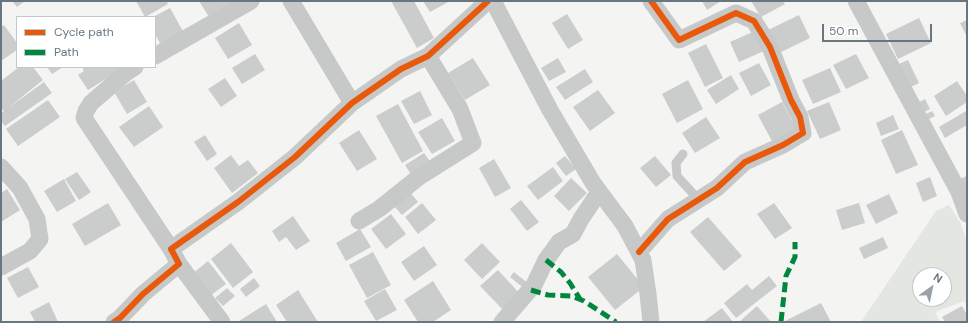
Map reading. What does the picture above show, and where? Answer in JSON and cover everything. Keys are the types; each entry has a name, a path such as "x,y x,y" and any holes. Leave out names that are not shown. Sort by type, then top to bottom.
{"street":[{"path":"156,55 251,1"},
{"path":"291,1 352,103"},
{"path":"114,322 120,318 143,294 175,256 238,202 295,157 352,103 401,68 428,56 488,1"},
{"path":"493,1 550,110 593,183 625,226 643,260 651,322"},
{"path":"639,252 668,219 717,188 745,162 783,145 803,133 800,117 791,100 770,47 754,21 736,13 679,40 651,1"},
{"path":"856,1 959,192 967,214"},
{"path":"359,222 379,209 419,177 473,143 460,109 428,56"},
{"path":"133,68 91,103 84,118 175,256 222,322"},
{"path":"1,166 20,188 38,219 40,238 30,251 1,267"},
{"path":"502,322 534,285 546,260 560,242 573,234 599,192"}],"lane":[{"path":"683,154 676,163 678,176 698,199"}],"shaded area":[{"path":"949,205 960,222 967,241 967,305 964,301 952,306 952,267 912,267 912,307 948,307 935,312 940,322 861,322 936,211"}],"building":[{"path":"12,1 25,1 17,7"},
{"path":"136,1 166,1 168,4 147,16 144,16"},
{"path":"199,1 235,1 209,17"},
{"path":"391,1 414,1 434,38 417,48"},
{"path":"423,1 450,1 430,12"},
{"path":"702,1 721,1 707,10"},
{"path":"751,1 783,1 785,4 761,17"},
{"path":"170,8 185,35 162,47 156,36 155,16"},
{"path":"567,14 583,40 568,49 552,23"},
{"path":"799,15 810,38 777,54 766,31"},
{"path":"919,18 931,43 898,59 886,34"},
{"path":"967,20 967,37 960,23"},
{"path":"239,23 252,45 228,59 215,38"},
{"path":"4,25 16,42 16,51 1,61 1,27"},
{"path":"755,31 764,51 739,62 730,42"},
{"path":"706,44 723,78 705,87 688,53"},
{"path":"255,54 265,70 242,84 232,68"},
{"path":"856,54 869,78 846,89 833,65"},
{"path":"473,58 490,85 465,100 448,73"},
{"path":"558,58 566,72 549,81 541,68"},
{"path":"908,60 919,83 904,90 892,67"},
{"path":"759,63 771,85 751,96 739,73"},
{"path":"18,68 34,68 43,80 8,108 44,82 52,93 5,126 1,121 1,113 4,111 1,108 1,81"},
{"path":"48,68 61,68 52,74"},
{"path":"82,68 123,68 88,90 78,75 84,71"},
{"path":"830,68 841,92 813,104 802,80"},
{"path":"585,69 593,82 565,100 556,87"},
{"path":"731,75 739,89 716,104 707,90"},
{"path":"225,78 237,96 221,107 208,89"},
{"path":"134,80 147,102 127,114 114,92"},
{"path":"688,80 703,109 677,123 662,94"},
{"path":"957,81 967,96 967,102 946,116 934,96"},
{"path":"598,90 615,113 590,131 573,107"},
{"path":"420,91 432,115 414,124 401,101"},
{"path":"925,99 930,109 919,115 914,105"},
{"path":"48,100 60,117 18,146 6,129"},
{"path":"782,102 797,130 773,143 758,115"},
{"path":"829,102 841,130 820,139 807,111"},
{"path":"398,104 423,151 402,163 376,116"},
{"path":"149,106 163,127 134,147 119,127"},
{"path":"932,111 935,116 925,121 922,116"},
{"path":"966,111 967,125 945,138 939,127"},
{"path":"893,115 899,129 881,136 876,123"},
{"path":"706,117 720,138 695,153 682,133"},
{"path":"442,118 455,141 432,154 418,132"},
{"path":"359,130 377,159 357,171 339,143"},
{"path":"902,130 918,165 896,174 881,140"},
{"path":"205,135 217,154 207,161 194,142"},
{"path":"424,153 432,164 412,176 405,165"},
{"path":"231,155 239,166 248,160 258,173 232,193 214,168"},
{"path":"565,156 576,169 566,176 556,163"},
{"path":"655,156 671,175 656,187 640,168"},
{"path":"494,159 511,188 495,197 479,168"},
{"path":"553,167 563,181 538,200 527,186"},
{"path":"77,172 91,192 79,200 65,179"},
{"path":"967,176 967,189 959,179"},
{"path":"930,177 937,196 923,202 916,183"},
{"path":"571,178 587,193 569,211 554,196"},
{"path":"64,179 76,201 57,212 44,191"},
{"path":"7,189 20,210 1,222 1,193"},
{"path":"410,192 418,202 402,215 394,206"},
{"path":"889,194 898,213 876,224 866,205"},
{"path":"521,200 539,222 527,231 510,209"},
{"path":"108,203 121,225 85,246 72,224"},
{"path":"422,203 436,220 418,234 405,217"},
{"path":"774,203 792,228 775,239 757,214"},
{"path":"859,203 865,223 842,230 836,210"},
{"path":"391,214 406,234 386,249 371,229"},
{"path":"293,216 310,241 296,250 286,237 279,242 272,231"},
{"path":"708,217 742,256 724,271 690,232"},
{"path":"360,229 371,247 346,261 336,243"},
{"path":"883,237 888,248 864,259 859,248"},
{"path":"231,243 253,272 233,288 211,259"},
{"path":"482,243 500,262 482,279 464,260"},
{"path":"424,246 437,265 414,281 401,262"},
{"path":"373,252 391,285 367,298 349,265"},
{"path":"617,254 644,287 615,310 588,277"},
{"path":"208,261 226,284 210,296 192,274"},
{"path":"28,267 39,287 18,298 7,278"},
{"path":"498,270 521,295 504,311 480,286"},
{"path":"514,272 530,285 526,290 510,277"},
{"path":"769,276 777,286 736,318 724,303 747,284 752,290"},
{"path":"254,278 260,286 246,297 240,289"},
{"path":"433,281 451,310 433,322 418,322 404,300"},
{"path":"227,288 235,296 223,306 215,298"},
{"path":"385,289 397,310 376,321 364,301"},
{"path":"298,290 318,322 287,322 276,305"},
{"path":"49,302 58,322 35,322 30,312"},
{"path":"821,303 831,322 785,321"},
{"path":"266,304 277,322 239,322 239,321"},
{"path":"757,306 771,322 739,322"},
{"path":"962,306 967,315 967,322 945,322 942,317"},
{"path":"722,308 733,322 703,322"}],"marked path":[{"path":"781,322 786,276 795,257 795,242"},
{"path":"546,260 561,272 580,299"},
{"path":"531,290 548,295 571,296 584,301 616,322"}],"cycle path":[{"path":"114,322 120,318 143,294 179,264 171,249 238,202 295,157 352,103 401,69 428,56 488,1"},
{"path":"639,252 668,219 717,188 745,162 783,145 803,133 800,117 791,100 770,47 754,21 736,13 679,40 651,1"}]}
